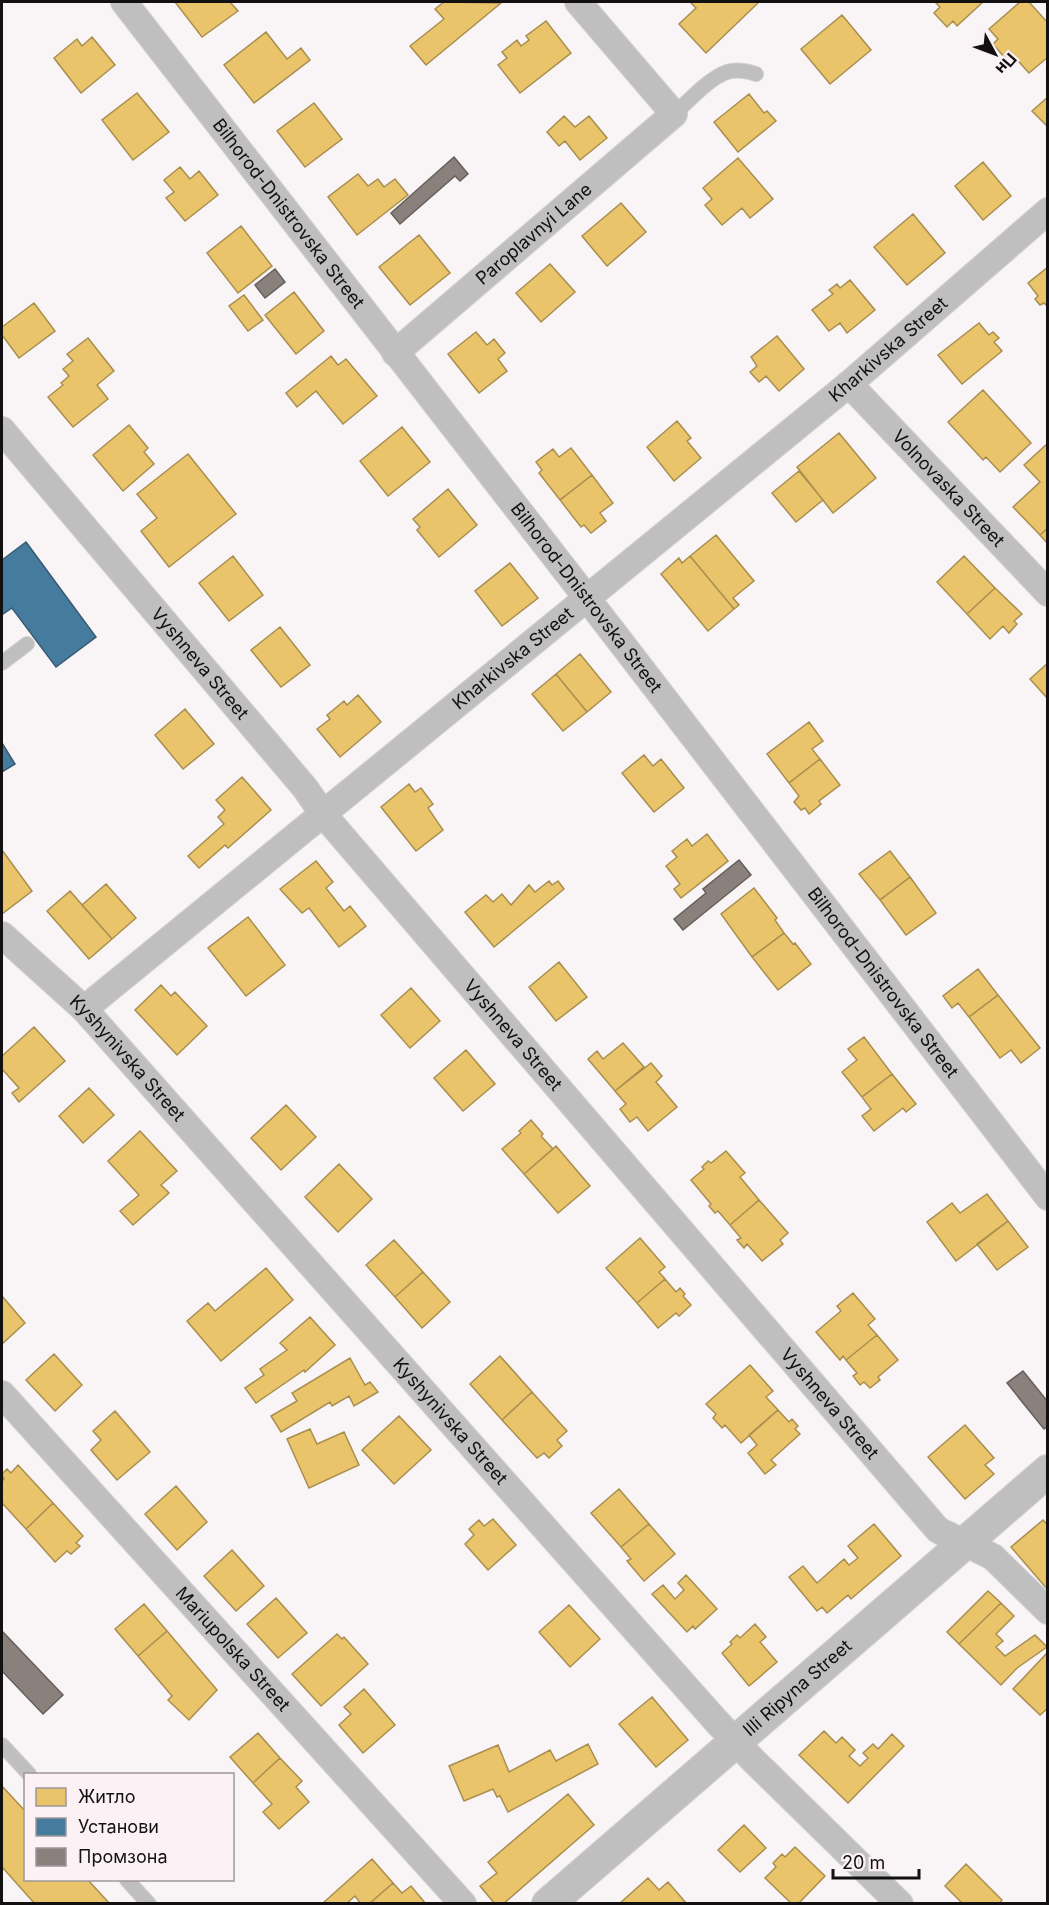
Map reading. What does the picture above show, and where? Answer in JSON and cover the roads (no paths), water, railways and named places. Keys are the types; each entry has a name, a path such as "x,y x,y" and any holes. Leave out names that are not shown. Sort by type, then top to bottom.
{"street":[{"name":"Bilhorod-Dnistrovska Street","path":"124,2 586,597 1047,1197"},
{"path":"578,2 674,114"},
{"name":"Paroplavnyi Lane","path":"395,353 674,114"},
{"name":"Kharkivska Street","path":"84,1010 849,384 1047,211"},
{"name":"Volnovaska Street","path":"849,384 1047,593"},
{"name":"Vyshneva Street","path":"2,430 305,788 323,814 938,1530 993,1557 1047,1611"},
{"name":"Kyshynivska Street","path":"2,935 84,1010 735,1741 900,1904"},
{"name":"Mariupolska Street","path":"2,1394 463,1904"},
{"name":"Illi Ripyna Street","path":"548,1904 1047,1471"}],"lane":[{"name":"Paroplavnyi Lane","path":"674,114 716,78 728,71 742,70 756,74"},
{"path":"2,663 27,644"},
{"path":"2,1745 28,1773"},
{"path":"128,1881 149,1904"}]}
